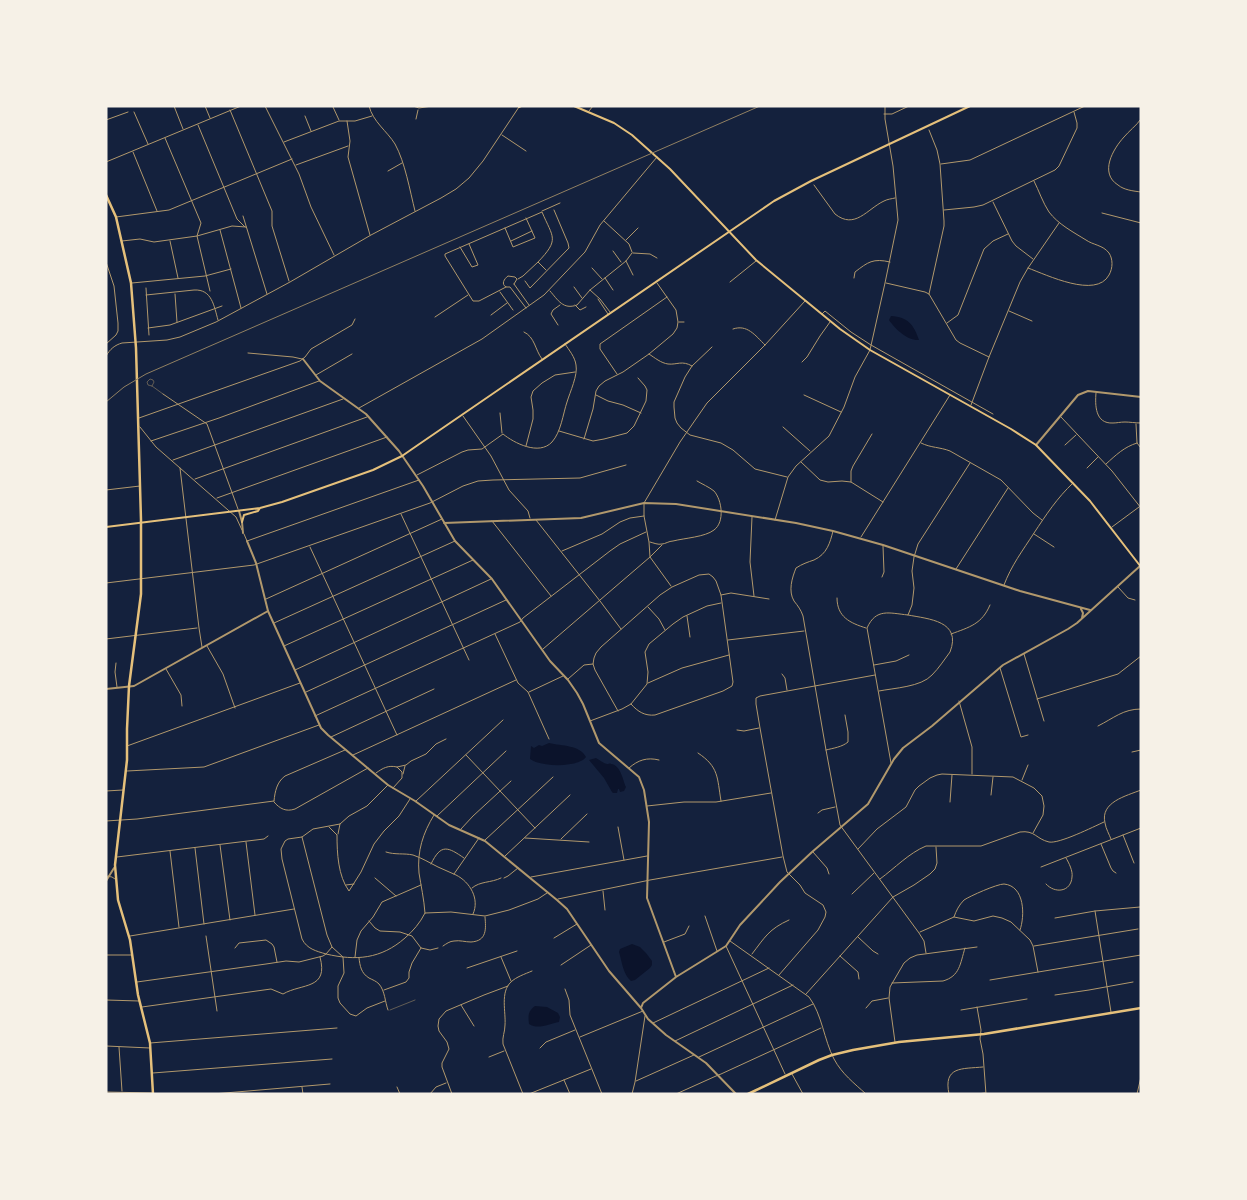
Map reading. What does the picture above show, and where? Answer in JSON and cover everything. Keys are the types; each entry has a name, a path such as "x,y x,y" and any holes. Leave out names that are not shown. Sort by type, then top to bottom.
{"main road":[{"path":"574,106 625,129 670,168 756,260 831,322 870,350 971,406 1036,445 1090,501 1140,567"},
{"path":"106,527 260,508 373,470 402,456 768,205 793,190 970,106"},
{"path":"107,197 116,217 131,283 141,523 141,594 129,686 126,770 115,866 118,900 129,936 139,1001 150,1043 153,1094"},
{"path":"242,522 244,515 258,511 260,508"},
{"path":"748,1094 832,1055 857,1049 896,1042 980,1034 1141,1008"}],"street":[{"path":"174,106 184,130"},
{"path":"205,106 210,119"},
{"path":"106,162 241,106"},
{"path":"265,106 295,165 308,200 334,256"},
{"path":"334,106 339,121"},
{"path":"369,106 373,116 396,146 415,212"},
{"path":"413,106 419,108 432,106"},
{"path":"589,112 593,106"},
{"path":"775,520 788,477 800,462 829,436 842,412 852,382 870,350 898,220 893,166 884,114 885,106"},
{"path":"884,114 892,114 909,106"},
{"path":"940,164 970,160 1085,106"},
{"path":"107,355 117,345 158,342 176,338 218,321 450,193 468,178 483,161 520,107"},
{"path":"416,119 419,108"},
{"path":"230,110 272,211 272,226 290,282"},
{"path":"106,120 128,112"},
{"path":"134,112 148,145"},
{"path":"944,210 974,208 1050,174 1059,166 1076,128 1077,123 1074,112"},
{"path":"306,116 311,131"},
{"path":"284,142 339,121 354,121 373,116"},
{"path":"1141,120 1118,144 1111,158 1109,172 1110,177 1118,186 1141,192"},
{"path":"347,121 350,142 348,157 371,235"},
{"path":"198,124 237,219 246,228"},
{"path":"929,130 940,164 944,210 944,226 929,294"},
{"path":"501,135 526,152"},
{"path":"165,138 201,223 198,236 210,291"},
{"path":"295,165 344,146 349,146"},
{"path":"132,151 157,211"},
{"path":"359,408 482,340 550,290 585,252 596,231 657,157"},
{"path":"116,217 169,210 292,159"},
{"path":"388,171 402,163"},
{"path":"1028,268 1069,283 1089,286 1097,285 1108,278 1112,266 1108,252 1102,247 1090,243 1048,211 1034,181"},
{"path":"814,185 835,214 846,220 859,218 882,202 896,198"},
{"path":"993,201 1008,234 1016,246 1034,260"},
{"path":"542,212 552,236 553,242 549,250 514,284 477,302 472,301 445,255 447,252 560,203"},
{"path":"525,281 530,288 568,250 569,247 554,210"},
{"path":"1102,213 1141,223"},
{"path":"242,216 267,294"},
{"path":"504,228 513,247 535,238 526,218"},
{"path":"604,221 626,241 631,247 632,253"},
{"path":"971,406 1020,282 1060,222"},
{"path":"122,241 140,239 154,242 198,236 232,226 246,228"},
{"path":"626,241 638,228"},
{"path":"220,230 242,308"},
{"path":"510,241 532,231"},
{"path":"946,324 958,314 984,249 1008,234"},
{"path":"169,240 178,279"},
{"path":"460,247 472,267 478,265 469,243"},
{"path":"613,251 622,263"},
{"path":"550,290 562,304 570,307 576,305 632,253"},
{"path":"632,253 650,254 657,258"},
{"path":"626,260 633,276"},
{"path":"730,282 756,260"},
{"path":"854,278 856,272 869,262 881,260 890,262"},
{"path":"106,262 114,286 118,317 116,335 106,344"},
{"path":"538,262 547,271"},
{"path":"592,268 613,290"},
{"path":"131,283 207,276 231,269"},
{"path":"506,288 503,284 505,278 508,276 517,279"},
{"path":"584,439 599,386 649,354 673,334 677,328 676,310 656,282"},
{"path":"885,283 929,294 952,335 960,344 989,357"},
{"path":"514,284 529,306"},
{"path":"510,286 526,308"},
{"path":"146,288 149,335"},
{"path":"574,288 582,298"},
{"path":"146,295 202,290 210,295 218,321"},
{"path":"590,290 610,314"},
{"path":"174,292 177,323"},
{"path":"500,292 513,310"},
{"path":"435,317 468,295"},
{"path":"599,346 667,297"},
{"path":"672,587 650,557 644,503 707,403 765,345 805,301"},
{"path":"491,315 508,303"},
{"path":"558,325 551,314 553,310 562,304"},
{"path":"576,305 580,310 586,307"},
{"path":"148,328 177,323 222,306"},
{"path":"1008,311 1032,320"},
{"path":"822,314 825,312 870,345 992,414"},
{"path":"138,418 303,359 311,349 352,325 355,319"},
{"path":"678,322 684,322"},
{"path":"802,362 831,322"},
{"path":"732,329 740,327 747,329 754,333 765,345"},
{"path":"524,332 530,335 534,341 542,360"},
{"path":"500,413 503,434 517,443 536,448 553,441 558,431 576,372 575,360 565,344"},
{"path":"595,345 599,346 618,375"},
{"path":"712,346 692,366 685,377 674,402 675,418 681,428 687,433 716,441 726,446 755,469 788,477"},
{"path":"248,353 303,359 320,381 369,417 417,475 455,541 492,579 550,661 568,680 577,693 599,743 639,777 647,806 649,822 648,898 676,977"},
{"path":"315,375 352,354"},
{"path":"649,354 663,363 687,363 692,366"},
{"path":"526,446 533,419 531,397 533,391 542,382 556,375 576,372"},
{"path":"558,431 594,441 626,433 634,426 646,401 645,386 638,378"},
{"path":"151,441 320,381"},
{"path":"1036,445 1078,395 1088,391 1141,398"},
{"path":"1096,392 1096,411 1100,418 1114,424 1126,422 1141,423"},
{"path":"163,394 208,424 239,511 243,533"},
{"path":"804,394 842,412"},
{"path":"860,538 950,394"},
{"path":"595,395 640,413"},
{"path":"172,461 345,398"},
{"path":"462,415 495,462 512,495 528,511 530,520"},
{"path":"194,480 369,417"},
{"path":"1060,417 1106,464 1140,507 1112,528"},
{"path":"1136,423 1137,443 1141,448"},
{"path":"138,426 172,461 236,517 256,565 268,611 319,725 388,785 449,825 479,837 548,892 567,909 612,975 645,1016 674,1041 699,1058 736,1094"},
{"path":"783,427 811,452"},
{"path":"417,475 462,452 482,449 503,434"},
{"path":"851,482 851,470 872,434"},
{"path":"1064,445 1076,434"},
{"path":"216,498 387,437"},
{"path":"920,442 930,447 945,449 1001,480 1042,520"},
{"path":"1106,464 1120,451 1137,443"},
{"path":"1086,468 1098,456"},
{"path":"800,462 824,482 851,482 883,502"},
{"path":"908,615 912,605 914,588 912,571 914,555 918,544 970,462"},
{"path":"106,583 256,565 401,514 432,502 473,482 580,478 626,465"},
{"path":"180,468 202,647"},
{"path":"247,541 420,480"},
{"path":"649,542 662,544 708,534 720,524 721,511 718,497 713,491 697,481"},
{"path":"1004,585 1013,565 1042,520 1055,501 1073,482"},
{"path":"106,490 140,486"},
{"path":"956,569 1008,487"},
{"path":"444,523 581,518 644,503 676,504 833,531 914,555 1004,585 1091,610"},
{"path":"401,514 469,660"},
{"path":"561,551 602,534 620,522 644,516"},
{"path":"752,516 750,562 754,596"},
{"path":"265,599 442,519"},
{"path":"536,520 621,629"},
{"path":"492,521 551,596"},
{"path":"833,531 826,550 822,555 796,568 792,582 792,596 801,610 836,807 841,828 919,932 924,941 926,954"},
{"path":"315,716 520,622 610,551 620,544 647,532"},
{"path":"1034,533 1054,547"},
{"path":"274,624 455,541"},
{"path":"542,650 650,557 662,544"},
{"path":"882,545 884,572 882,577"},
{"path":"309,546 397,735"},
{"path":"284,647 473,560"},
{"path":"642,1010 643,1003 676,977 726,946 747,917 788,874 868,804 891,764 903,748 932,726 1000,667 1068,629 1140,567"},
{"path":"618,710 593,664 596,653 660,595 672,587 699,575 709,574 716,581 720,595 733,682 732,686 650,716 640,712 631,704"},
{"path":"294,670 492,579"},
{"path":"1118,586 1128,598 1136,600"},
{"path":"720,595 731,593 769,599"},
{"path":"837,598 837,606 844,617 852,623 867,628"},
{"path":"305,693 507,600"},
{"path":"647,684 648,672 645,652 649,644 679,619 707,606 721,602"},
{"path":"951,634 978,622 986,614 990,605"},
{"path":"648,606 666,630"},
{"path":"1079,607 1083,613 1081,619"},
{"path":"106,689 134,686 268,611"},
{"path":"878,691 927,680 950,652 951,634 947,628 939,621 933,619 908,615 881,614 872,619 867,628 874,675 891,764"},
{"path":"686,616 690,637"},
{"path":"106,639 199,628"},
{"path":"727,640 805,630"},
{"path":"495,633 516,680 528,692 549,739"},
{"path":"206,645 223,674 235,708"},
{"path":"1024,653 1044,721"},
{"path":"590,721 631,704 647,684 682,668 729,655"},
{"path":"873,665 896,661 909,655"},
{"path":"1037,699 1118,674 1141,656"},
{"path":"116,663 117,688"},
{"path":"568,680 579,668 584,665 593,664"},
{"path":"1000,667 1021,737 1028,735"},
{"path":"165,668 181,695 182,706"},
{"path":"782,674 785,678 787,691"},
{"path":"780,975 818,930 826,912 823,905 808,896 788,874 783,856 756,698 874,675"},
{"path":"528,692 563,676"},
{"path":"352,755 516,680"},
{"path":"127,746 300,683"},
{"path":"331,737 434,689"},
{"path":"959,701 973,752 972,774"},
{"path":"1098,726 1128,710 1141,709"},
{"path":"826,750 839,747 848,742 845,715"},
{"path":"415,801 503,720"},
{"path":"126,770 204,767 319,725"},
{"path":"737,730 744,731 760,728"},
{"path":"375,774 384,767 406,765 426,754 436,744 446,739"},
{"path":"346,750 285,776 276,787 274,802 279,808 284,810 295,809 368,768"},
{"path":"1132,752 1141,750"},
{"path":"388,785 367,806 349,816 340,824 313,829 302,837 283,843 281,849 282,859 299,931 304,943 315,951 354,958 374,956 386,952 409,935 425,913 424,896 418,866 423,836 435,815 506,751"},
{"path":"698,753 716,771 721,801"},
{"path":"466,754 535,828"},
{"path":"629,769 635,763 643,760 659,760"},
{"path":"393,788 402,778 406,765"},
{"path":"1021,781 1028,765"},
{"path":"397,767 402,774"},
{"path":"950,802 952,774"},
{"path":"857,849 877,829 906,807 919,786 937,775 972,774 1012,777 1034,788 1039,791 1044,801 1043,815 1034,833"},
{"path":"484,841 553,776"},
{"path":"991,795 993,776"},
{"path":"460,830 511,781"},
{"path":"106,791 124,790"},
{"path":"1111,839 1104,822 1106,810 1115,801 1141,790"},
{"path":"647,806 721,801 772,792"},
{"path":"504,856 570,795"},
{"path":"340,824 337,853 340,870 349,891 374,844 399,816 411,799"},
{"path":"106,820 138,819 274,802"},
{"path":"818,813 822,810 836,807"},
{"path":"560,840 587,814"},
{"path":"880,880 926,846 981,846 1025,831 1034,833 1044,840 1054,842 1104,822"},
{"path":"329,827 338,835"},
{"path":"618,827 624,860"},
{"path":"1041,866 1141,828"},
{"path":"1123,834 1134,863"},
{"path":"116,857 264,839 268,836"},
{"path":"302,837 327,936 332,947 343,957 344,973 338,986 337,996 340,1004 350,1014 356,1016 368,1008 385,1001"},
{"path":"454,874 479,837"},
{"path":"524,838 589,842"},
{"path":"246,841 255,916"},
{"path":"1101,843 1111,868 1116,873"},
{"path":"220,844 230,920"},
{"path":"806,994 893,897 922,880 935,869 936,846"},
{"path":"195,847 204,924"},
{"path":"431,864 436,854 444,849 450,849 465,858"},
{"path":"170,850 180,928"},
{"path":"386,852 419,857 460,877 471,889 476,906 473,914"},
{"path":"812,852 827,868 829,874"},
{"path":"530,877 648,856"},
{"path":"557,900 559,898 783,856"},
{"path":"1046,884 1055,890 1065,889 1069,885 1072,871 1066,857"},
{"path":"106,881 115,866"},
{"path":"504,878 518,868"},
{"path":"852,894 875,873"},
{"path":"108,876 116,880"},
{"path":"375,878 396,896"},
{"path":"471,889 479,884 501,878"},
{"path":"345,885 354,884"},
{"path":"954,917 956,910 965,899 1005,884 1017,892 1022,902 1023,917 1020,930"},
{"path":"354,958 358,936 382,902 421,885"},
{"path":"603,890 605,910"},
{"path":"425,913 451,912 485,916 509,910 538,899 548,892"},
{"path":"1055,918 1095,911 1140,907"},
{"path":"129,936 294,909"},
{"path":"1095,911 1112,1014"},
{"path":"442,946 452,941 471,942 480,939 486,930 485,916"},
{"path":"705,916 717,952"},
{"path":"919,932 954,917 974,921 993,916 998,917 1020,930 1030,940 1034,946 1038,972"},
{"path":"751,955 766,934 789,920"},
{"path":"369,921 380,931 400,932 412,936 421,948 430,950 438,948"},
{"path":"554,938 577,924"},
{"path":"663,943 685,934 689,926"},
{"path":"1034,946 1138,929"},
{"path":"206,936 217,1011"},
{"path":"857,937 878,954"},
{"path":"235,948 240,943 266,940 274,947 277,962"},
{"path":"730,940 806,994 813,1004 832,1055 843,1073 866,1094"},
{"path":"561,965 591,945"},
{"path":"726,946 785,1076"},
{"path":"137,982 277,962 300,962 320,957 326,954 332,947"},
{"path":"896,1042 889,998 890,987 907,960 913,956 977,947"},
{"path":"383,991 406,982 409,978 412,963 421,948"},
{"path":"891,983 943,981 954,977 958,972 965,948"},
{"path":"315,951 317,958"},
{"path":"468,968 516,951"},
{"path":"106,954 133,955"},
{"path":"990,980 1141,955"},
{"path":"840,956 858,972 859,979"},
{"path":"141,1007 272,989 284,994 292,989 310,986 317,982 321,974 322,963 320,957"},
{"path":"501,957 511,982"},
{"path":"359,958 360,966 365,975 378,983 383,991 388,1010"},
{"path":"653,1023 770,968"},
{"path":"523,1094 502,1040 505,1028 504,998 511,982 532,971"},
{"path":"1055,995 1133,982"},
{"path":"674,1041 793,985"},
{"path":"452,1094 443,1071 442,1063 449,1049 447,1042 439,1031 439,1020 446,1010 508,986"},
{"path":"565,989 569,1000 570,1015 602,1094"},
{"path":"866,1008 872,1001 889,998"},
{"path":"961,1010 1026,999"},
{"path":"106,1000 139,1001"},
{"path":"461,1004 474,1026"},
{"path":"699,1058 813,1004"},
{"path":"977,1007 981,1030 980,1039 986,1093 977,1094"},
{"path":"580,1037 642,1010"},
{"path":"632,1094 645,1016"},
{"path":"150,1043 337,1028"},
{"path":"676,1094 822,1028"},
{"path":"540,1048 546,1042 576,1030"},
{"path":"106,1046 150,1048"},
{"path":"119,1046 122,1092"},
{"path":"489,1057 505,1051"},
{"path":"635,1082 695,1055"},
{"path":"152,1073 332,1059"},
{"path":"949,1094 948,1080 952,1072 960,1069 984,1067"},
{"path":"529,1094 592,1069"},
{"path":"791,1073 803,1094"},
{"path":"1141,1078 1137,1093 1141,1092"},
{"path":"564,1080 570,1094"},
{"path":"430,1094 436,1087 447,1083"},
{"path":"213,1094 330,1084"},
{"path":"302,1086 303,1094"},
{"path":"397,1087 400,1094"},
{"path":"106,1092 153,1094"}],"lane":[{"path":"152,386 163,394"},
{"path":"388,1010 415,1000"}],"water":[{"path":"891,316 902,318 910,323 919,340 911,339 898,331 889,320"},
{"path":"549,743 575,748 580,750 586,757 582,761 567,765 542,764 530,759 531,746 534,748"},
{"path":"596,758 606,764 617,767 626,787 624,791 620,792 618,789 617,793 612,792 604,778 589,760"},
{"path":"632,944 640,947 646,953 652,961 652,965 635,980 631,981 624,971 619,952 620,949"},
{"path":"535,1006 547,1007 558,1013 560,1017 559,1022 540,1027 529,1024 529,1014"}],"railway":[{"path":"106,402 124,387 146,374 760,106"}]}
